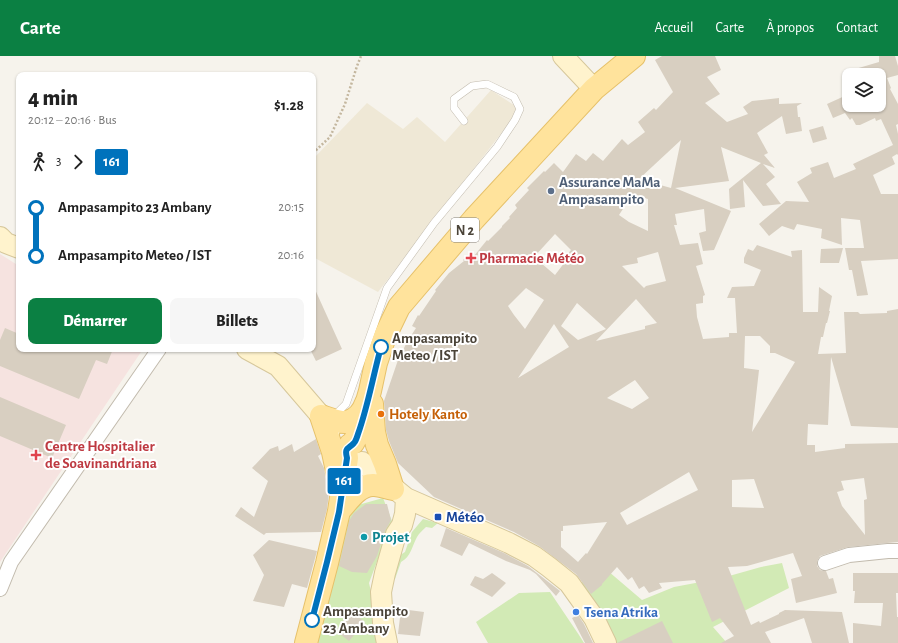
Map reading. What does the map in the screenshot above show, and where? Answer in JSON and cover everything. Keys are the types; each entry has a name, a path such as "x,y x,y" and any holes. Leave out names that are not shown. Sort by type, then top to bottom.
{"main road":[{"path":"563,56 594,89"},
{"name":"N 2","path":"306,643 339,512 357,454 369,430 370,391 376,363 386,334 399,307 474,219 594,89 634,56"},
{"path":"0,236 6,243 16,247"},
{"path":"252,352 278,366 357,454 399,494"},
{"path":"326,418 345,423 355,418 363,411 370,391"},
{"path":"370,391 374,432 377,445 399,494 405,514 402,525 396,534 381,592 383,623 387,643"},
{"path":"326,418 338,475 339,512"},
{"path":"339,512 359,490 373,485 399,494 509,543 534,556 569,582 594,618 606,643"}],"street":[{"path":"0,589 12,562 158,352"},
{"path":"825,563 849,555 898,551"}],"lane":[{"path":"326,418 346,404 358,360 387,288 434,223 497,146 515,120 520,109 514,97 487,84 472,86 454,99 454,108 464,121"}],"path":[{"path":"316,150 330,137 345,104 361,56"}],"shaded area":[{"path":"491,90 520,109 378,292 316,259 316,156 367,103 403,129 417,117 445,142"},
{"name":"Centre Hospitalier de Soavinandriana","path":"0,254 16,264 16,352 141,352 0,562"}],"green space":[{"path":"383,498 392,521 369,583 383,643 314,643 343,527 358,505"},
{"path":"423,519 438,523 432,528 426,527 419,534 409,554 401,562 395,579 390,580 397,557 405,552 412,532"},
{"path":"782,563 789,588 713,627 727,643 609,643 578,584 608,571 642,600 674,587 722,578 761,567"},
{"path":"550,592 584,643 488,643 476,622 519,593"}],"building":[{"path":"662,56 715,56 721,70 707,77 720,94 705,103 727,122 748,114 743,107 752,101 779,98 779,104 802,103 797,106 802,131 786,134 782,116 757,133 768,153 764,155 775,168 763,164 775,177 766,184 781,204 763,206 743,180 745,207 730,209 729,189 761,163 721,147 729,181 675,188 731,211 714,250 703,251 699,233 706,231 704,209 675,214 677,225 674,225 680,245 698,243 703,264 696,266 705,295 703,296 703,303 696,304 697,317 703,339 729,337 729,333 737,333 735,298 727,298 732,287 754,286 761,270 744,263 744,258 748,249 753,251 757,245 792,257 791,251 802,250 803,312 818,312 819,287 832,296 830,311 823,337 821,337 818,354 846,353 844,312 858,312 860,314 887,313 887,311 898,309 898,428 851,426 831,357 828,425 808,424 807,445 815,445 815,452 845,448 845,444 898,443 898,542 848,547 820,556 817,561 817,566 820,570 826,571 829,579 833,578 837,593 796,603 791,579 802,576 793,553 747,566 728,567 751,625 759,621 760,623 785,610 842,612 849,643 812,643 804,618 765,632 771,643 721,643 734,636 720,618 712,622 695,580 659,583 662,588 649,593 644,586 639,589 632,577 628,580 617,567 602,585 591,594 576,574 539,546 514,532 434,497 398,463 389,441 386,430 384,401 398,360 416,328 412,326 418,315 419,316 436,291 435,290 449,273 464,261 463,260 471,253 474,256 487,240 488,241 502,227 517,208 515,205 529,190 527,188 554,163 563,172 576,154 586,161 593,153 603,161 622,139 628,145 645,132 638,122 654,108 656,110 673,92 655,60","holes":["681,140 671,188 639,179","632,195 648,199 648,231 629,222 619,215","555,234 571,250 566,256 568,258 555,275 534,257","658,252 666,281 646,286 644,288 622,266 638,263 637,258","526,288 544,300 525,329 508,306","636,299 657,323 645,326 645,329 596,341","577,303 606,329 578,340 561,326","554,324 569,347 518,378","745,336 760,336 770,346 770,353 775,353 795,362 752,432 759,370 744,368","635,380 649,398 632,409 607,398","689,472 698,490 627,525 620,513","864,478 867,499 864,500 865,535 842,506 837,492 844,490 841,481","754,479 764,508 732,507 732,480","607,522 587,554 586,553 578,562 561,547 561,531 563,531 563,526"]},
{"path":"879,56 895,56 898,66 898,75 887,78 891,88 890,89 898,104 898,124 896,125 898,134 898,155 897,154 892,157 895,164 873,175 881,194 898,194 898,259 861,261 868,295 857,296 852,270 849,270 845,248 864,248 860,220 841,218 842,245 821,238 822,229 797,224 794,230 782,226 769,236 759,224 786,201 809,202 797,182 812,173 810,168 828,162 834,178 856,169 853,164 893,145 881,119 876,121 875,118 860,125 856,125 852,118 850,120 845,113 833,118 827,104 842,97 842,112 886,112 886,68 859,68 879,62"},
{"path":"823,126 827,139 813,143 809,130"},
{"path":"843,248 839,263 820,263 821,249"},
{"path":"316,292 342,349 316,361 312,352 316,352"},
{"path":"5,328 16,333 16,352 112,352 107,364 96,360 79,399 0,366 0,340"},
{"path":"0,397 66,425 52,458 0,436"},
{"path":"316,439 321,454 318,456 324,468 326,479 330,485 327,509 321,532 266,533 264,535 235,516 241,507 254,517 268,481 252,468 270,449 278,446 279,451 292,444 294,452"},
{"name":"Projet","path":"366,504 387,504 391,520 385,531 377,556 367,573 352,572 339,566 349,521 354,513"},
{"path":"446,528 504,553 528,566 560,591 556,596 536,574 530,570 506,561 469,543 462,556 440,546"},
{"path":"269,540 317,551 307,588 292,584 284,607 253,601 264,575 253,555"},
{"path":"492,573 506,583 492,597 470,585 475,576 483,579"},
{"path":"853,573 898,573 898,593 896,593 898,643 853,643 853,623 881,626 883,603 854,603 855,591 853,591"},
{"path":"401,609 424,612 420,636 398,634"},
{"path":"350,611 365,622 349,641 336,631"},
{"path":"578,615 593,643 585,643 572,618"},
{"path":"662,621 673,643 617,643"}],"bus line":[{"name":"161","path":"312,620 339,512 347,458 346,451 350,445 354,443 357,436 381,347"}],"place":[{"name":"Assurance MaMa Ampasampito","path":"551,191"},
{"name":"Pharmacie Météo","path":"471,258"},
{"name":"Ampasampito Meteo / IST","path":"381,347"},
{"name":"Hotely Kanto","path":"381,414"},
{"name":"Centre Hospitalier de Soavinandriana","path":"36,455"},
{"name":"Météo","path":"438,517"},
{"name":"Projet","path":"364,537"},
{"name":"Tsena Atrika","path":"576,612"},
{"name":"Ampasampito 23 Ambany","path":"312,620"}]}
